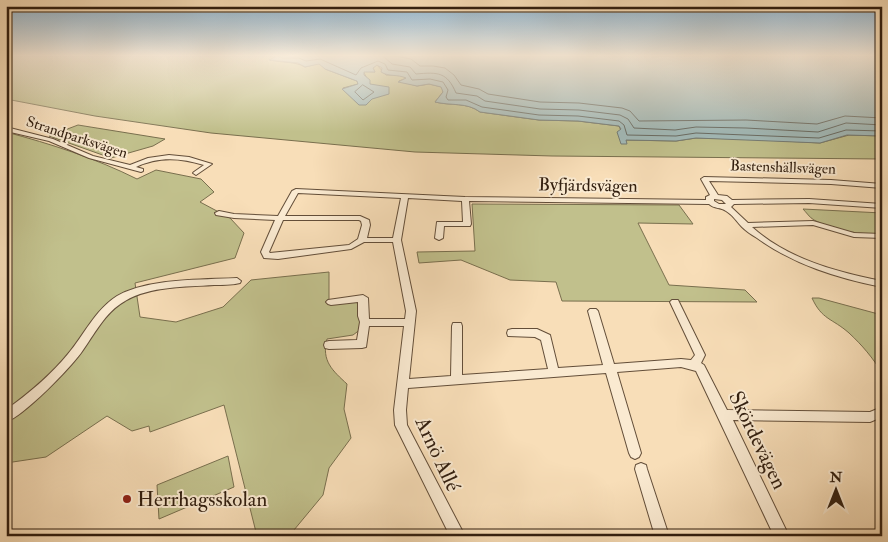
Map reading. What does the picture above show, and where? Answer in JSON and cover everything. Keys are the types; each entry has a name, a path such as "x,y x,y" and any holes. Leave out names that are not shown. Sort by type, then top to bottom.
{"street":[{"name":"Strandparksvägen","path":"6,129 51,140 90,156 141,170"},
{"path":"131,167 142,160 166,155 209,164 196,173"},
{"name":"Bastenshällsvägen","path":"713,199 704,179 831,182 882,186"},
{"name":"Byfjärdsvägen","path":"280,218 296,191 465,199 713,199 717,206 797,202 882,207"},
{"name":"Arnö Allé","path":"405,197 397,240 411,311 403,384 401,425 458,536"},
{"path":"439,238 440,224 467,224 465,199"},
{"path":"728,205 744,225 766,242 800,260 842,275 882,284"},
{"path":"219,213 234,216 280,218 360,218 365,220 366,225 362,240"},
{"path":"280,218 265,252 267,256 351,247 362,240 397,240"},
{"path":"744,225 813,223 854,235 882,236"},
{"path":"6,417 45,385 71,357 98,320 114,304 129,294 148,289 237,280"},
{"path":"329,345 362,344 365,322 362,316 362,298 331,302"},
{"path":"403,384 694,364 700,355 675,302"},
{"path":"593,311 635,453"},
{"path":"365,322 410,323"},
{"path":"456,379 457,326"},
{"path":"512,333 537,334 546,338 554,373"},
{"name":"Skördevägen","path":"694,364 700,368 782,536"},
{"path":"724,415 870,416 882,412"},
{"path":"640,469 662,536"}],"shaded area":[{"path":"6,81 357,81 358,84 343,88 359,105 370,84 369,81 400,81 417,86 429,84 442,87 443,92 435,102 464,105 480,112 539,120 578,121 619,126 625,140 676,141 696,138 820,143 849,135 882,136 882,159 552,156 415,152 211,133 95,116 6,99"},
{"path":"78,125 165,139 153,146 111,158 49,136"},
{"path":"6,132 73,152 137,179 156,170 201,179 214,192 200,202 230,218 244,233 235,258 135,283 140,317 176,322 223,307 251,280 329,272 329,303 353,300 360,304 361,329 353,335 327,339 326,347 329,365 347,384 344,409 351,438 329,468 323,495 289,536 257,536 224,405 150,432 149,426 132,431 107,416 46,457 6,463"},
{"path":"472,204 679,205 693,224 638,223 669,285 745,290 757,302 562,301 556,282 510,280 461,260 419,263 417,252 475,251"},
{"path":"803,209 882,213 882,232 867,234 838,229 814,220"},
{"path":"812,298 819,298 882,315 882,373 858,342 843,328 824,315"},
{"path":"228,456 234,487 159,519 157,485"}],"water":[{"path":"357,81 370,81 370,84 389,87 389,94 372,99 366,105 359,105 342,89 358,84"},
{"path":"882,81 882,136 847,135 820,143 696,138 676,141 626,140 627,144 621,144 617,132 621,129 619,126 578,121 539,120 480,112 464,105 435,102 443,92 441,87 429,84 417,86 398,82"}],"place":[{"name":"Herrhagsskolan","path":"127,499"}]}
